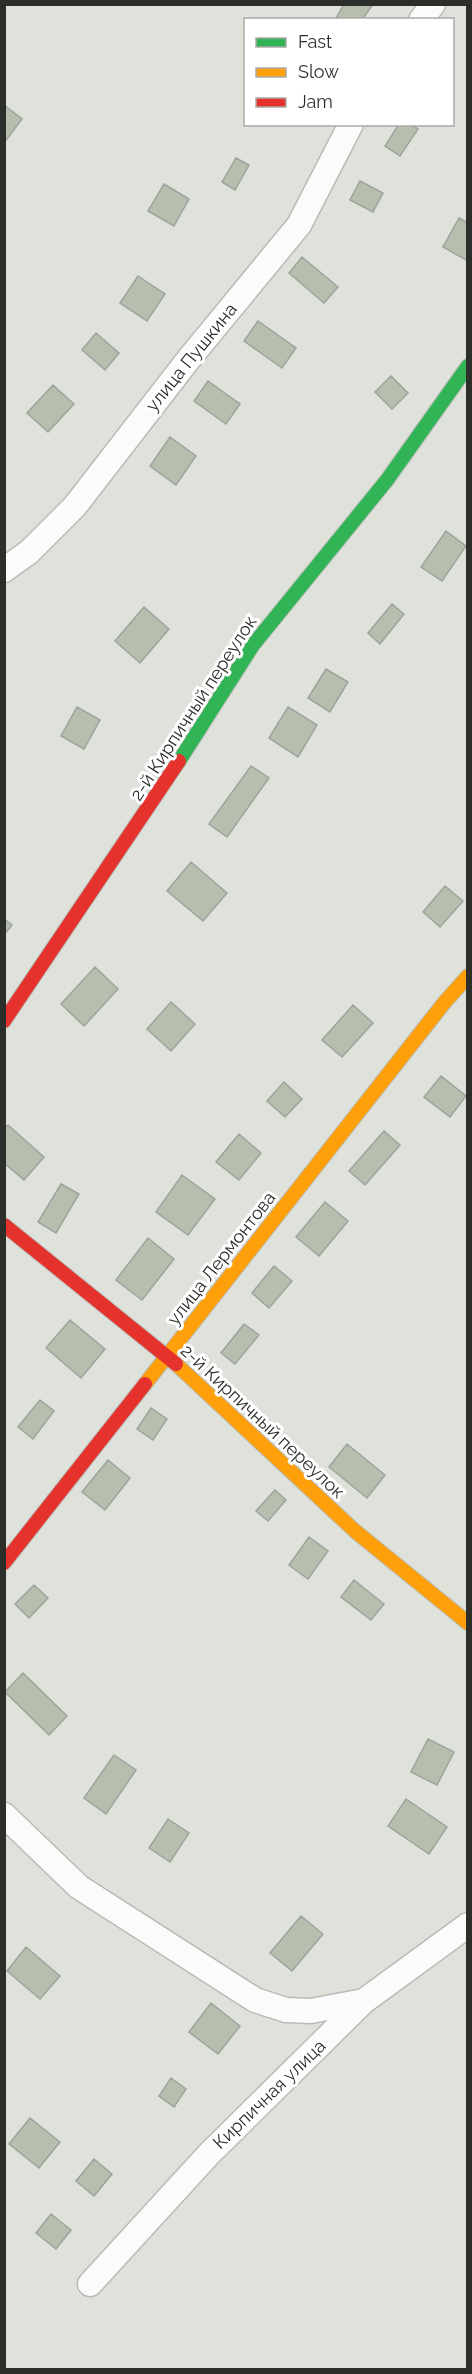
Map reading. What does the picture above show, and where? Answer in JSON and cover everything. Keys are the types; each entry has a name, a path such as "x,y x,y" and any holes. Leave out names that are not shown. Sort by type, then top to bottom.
{"street":[{"path":"422,18 432,4"},
{"name":"улица Пушкина","path":"4,570 29,552 75,507 188,360 299,225 350,126"},
{"name":"2-й Кирпичный переулок","path":"4,1021 159,793 252,645 387,480 468,366"},
{"name":"улица Лермонтова","path":"4,1563 444,1003 468,976"},
{"name":"2-й Кирпичный переулок","path":"4,1225 167,1355 355,1531 468,1623"},
{"path":"4,1815 79,1887 255,2000 286,2010 311,2011 364,2001"},
{"name":"Кирпичная улица","path":"90,2284 209,2154 364,2001 468,1925"}],"building":[{"path":"344,4 373,4 363,18 336,18"},
{"path":"4,105 22,119 4,143"},
{"path":"398,126 414,126 418,129 400,156 385,146"},
{"path":"236,158 249,165 235,190 222,182"},
{"path":"360,181 383,193 373,212 350,200"},
{"path":"164,184 189,199 174,226 148,211"},
{"path":"459,218 468,223 468,261 443,247"},
{"path":"302,257 338,287 324,303 289,273"},
{"path":"138,276 165,294 147,321 120,303"},
{"path":"258,321 296,348 282,368 244,341"},
{"path":"96,333 119,353 105,370 82,350"},
{"path":"391,376 408,393 392,409 375,392"},
{"path":"208,381 240,404 226,424 194,401"},
{"path":"53,385 74,404 48,432 27,413"},
{"path":"170,437 196,456 176,485 150,466"},
{"path":"446,531 466,546 442,581 421,567"},
{"path":"392,604 404,614 380,644 368,633"},
{"path":"144,607 169,629 140,663 115,641"},
{"path":"326,669 348,682 330,712 308,698"},
{"path":"77,707 100,720 84,749 61,736"},
{"path":"288,707 317,725 298,757 269,738"},
{"path":"251,766 269,778 227,837 209,824"},
{"path":"191,862 227,893 203,921 167,891"},
{"path":"445,886 463,901 440,927 423,912"},
{"path":"4,919 12,925 4,935"},
{"path":"95,967 118,989 84,1026 61,1004"},
{"path":"171,1002 195,1024 171,1051 147,1029"},
{"path":"353,1005 373,1023 342,1057 322,1040"},
{"path":"441,1076 466,1096 450,1117 424,1097"},
{"path":"284,1082 302,1099 285,1117 267,1101"},
{"path":"8,1125 44,1157 24,1180 4,1163 4,1129"},
{"path":"384,1131 400,1145 365,1185 349,1171"},
{"path":"239,1134 261,1153 239,1180 216,1162"},
{"path":"182,1175 215,1199 188,1235 156,1212"},
{"path":"61,1184 79,1194 56,1233 38,1222"},
{"path":"325,1202 348,1221 319,1256 296,1237"},
{"path":"148,1238 174,1259 142,1300 116,1280"},
{"path":"274,1266 292,1281 269,1308 252,1293"},
{"path":"70,1320 105,1349 81,1378 46,1348"},
{"path":"244,1324 259,1335 235,1364 221,1353"},
{"path":"40,1400 54,1411 33,1439 18,1427"},
{"path":"151,1408 167,1419 153,1440 137,1429"},
{"path":"347,1444 385,1475 367,1498 329,1467"},
{"path":"108,1460 130,1478 105,1510 82,1492"},
{"path":"275,1490 286,1500 268,1521 256,1511"},
{"path":"309,1537 328,1551 308,1579 289,1565"},
{"path":"354,1580 384,1604 371,1620 341,1597"},
{"path":"34,1585 48,1598 29,1618 15,1604"},
{"path":"23,1673 67,1716 49,1735 5,1692"},
{"path":"428,1739 454,1752 437,1785 411,1772"},
{"path":"114,1755 136,1770 106,1814 84,1798"},
{"path":"406,1799 447,1827 429,1854 388,1826"},
{"path":"168,1819 189,1833 170,1862 149,1848"},
{"path":"301,1916 323,1934 292,1971 270,1953"},
{"path":"26,1947 60,1976 40,1999 7,1971"},
{"path":"211,2003 240,2026 218,2054 189,2032"},
{"path":"171,2078 186,2089 174,2107 159,2096"},
{"path":"30,2118 60,2142 39,2168 9,2144"},
{"path":"94,2159 112,2174 94,2196 76,2181"},
{"path":"51,2214 71,2230 56,2249 36,2233"}],"traffic: fast":[{"path":"179,761 253,645 387,480 468,366"}],"traffic: slow":[{"path":"145,1384 444,1003 468,976"},
{"path":"176,1364 355,1531 468,1623"}],"traffic: jam":[{"path":"4,1021 179,761"},
{"path":"4,1225 176,1364"},
{"path":"4,1563 145,1384"}]}
